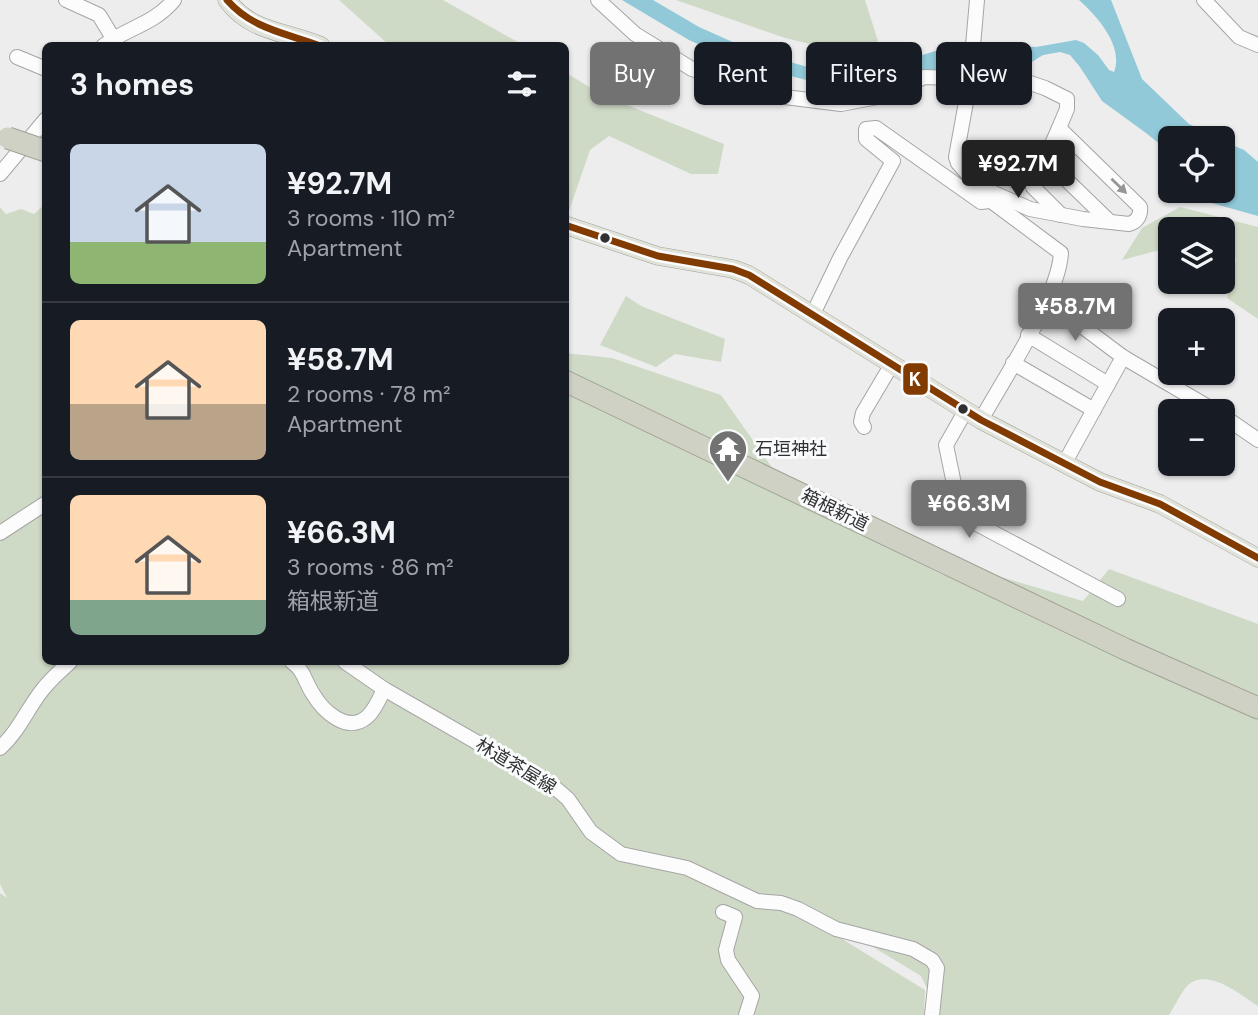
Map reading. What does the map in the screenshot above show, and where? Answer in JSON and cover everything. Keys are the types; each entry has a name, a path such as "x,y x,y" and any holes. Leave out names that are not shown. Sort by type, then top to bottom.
{"highway":[{"path":"4,136 42,150"},
{"name":"箱根新道","path":"569,383 1125,649 1258,708"}],"main road":[{"path":"227,0 238,14 249,22 309,42"},
{"path":"569,226 658,256 741,271 973,415 1100,482 1160,504 1258,558"}],"street":[{"path":"66,0 99,15 108,42 161,15 174,0"},
{"path":"598,0 635,34 692,69 777,96 841,104 888,95 924,77 936,78"},
{"path":"974,42 977,0"},
{"path":"1203,0 1239,37 1258,45"},
{"path":"17,57 42,67"},
{"path":"1032,84 1062,96 1068,104 1033,187 1062,215"},
{"path":"965,105 956,157 958,163 990,201 1061,253 1047,300 1013,363 946,445 960,513 1118,599"},
{"path":"0,174 42,124"},
{"path":"813,314 893,161 866,139 866,129 876,128 981,202 990,201"},
{"path":"976,186 1030,209 1132,223 1139,217 1140,207 1059,128"},
{"path":"1045,159 1109,221"},
{"path":"1047,300 1123,357 1195,399"},
{"path":"1028,335 1108,384"},
{"path":"1064,464 1123,357"},
{"path":"1013,363 1094,410"},
{"path":"864,427 861,422 863,413 892,364"},
{"path":"1235,424 1258,440"},
{"path":"0,533 42,506"},
{"path":"0,748 18,729 43,690 67,665"},
{"path":"296,665 324,708 336,718 348,723 358,723 366,718 384,688"},
{"name":"林道茶屋線","path":"350,665 384,688 553,786 568,799 591,832 621,854 687,868 757,901 781,903 836,929 913,949 932,960 937,968 932,1015"},
{"path":"723,912 735,918 726,950 728,960 752,996 746,1015"}],"green space":[{"path":"339,0 443,0 518,42 386,42"},
{"path":"676,0 865,0 878,41 806,43"},
{"path":"569,74 590,88 590,105 627,105 724,144 718,174 691,174 609,136 590,150 569,211"},
{"path":"0,207 6,214 21,209 34,214 42,207 42,665 569,665 569,353 612,358 721,395 797,503 943,575 994,575 1083,601 1109,569 1258,624 1258,1006 1224,984 1204,979 1187,986 1169,1015 940,1015 921,976 792,898 776,903 795,910 925,990 924,1015 0,1015 0,893 7,898 0,884"},
{"path":"1180,207 1219,217 1162,217"},
{"path":"1158,219 1158,250 1122,260 1142,228"},
{"path":"1235,221 1258,227 1258,319 1227,298 1228,294 1235,294"},
{"path":"626,296 641,306 725,339 721,362 675,354 656,367 600,345"}],"water":[{"path":"622,0 653,0 699,27 733,42 689,40"},
{"path":"1079,0 1111,0 1142,79 1193,126 1158,126 1158,143 1102,101 1070,55 1060,52 1043,55 1032,62 1032,47 1076,40 1084,43 1114,72 1116,62 1112,42 1101,23"},
{"path":"936,51 936,74 922,76 922,55"},
{"path":"792,63 806,67 806,80 792,76"},
{"path":"1235,146 1258,162 1258,216 1212,203 1235,203"}],"transit line":[{"name":"K","path":"227,0 258,24 308,42"},
{"name":"K","path":"569,226 658,256 733,269 749,275 981,420 1100,482 1160,504 1258,558"}],"place":[{"name":"石垣神社","path":"728,483"}]}
